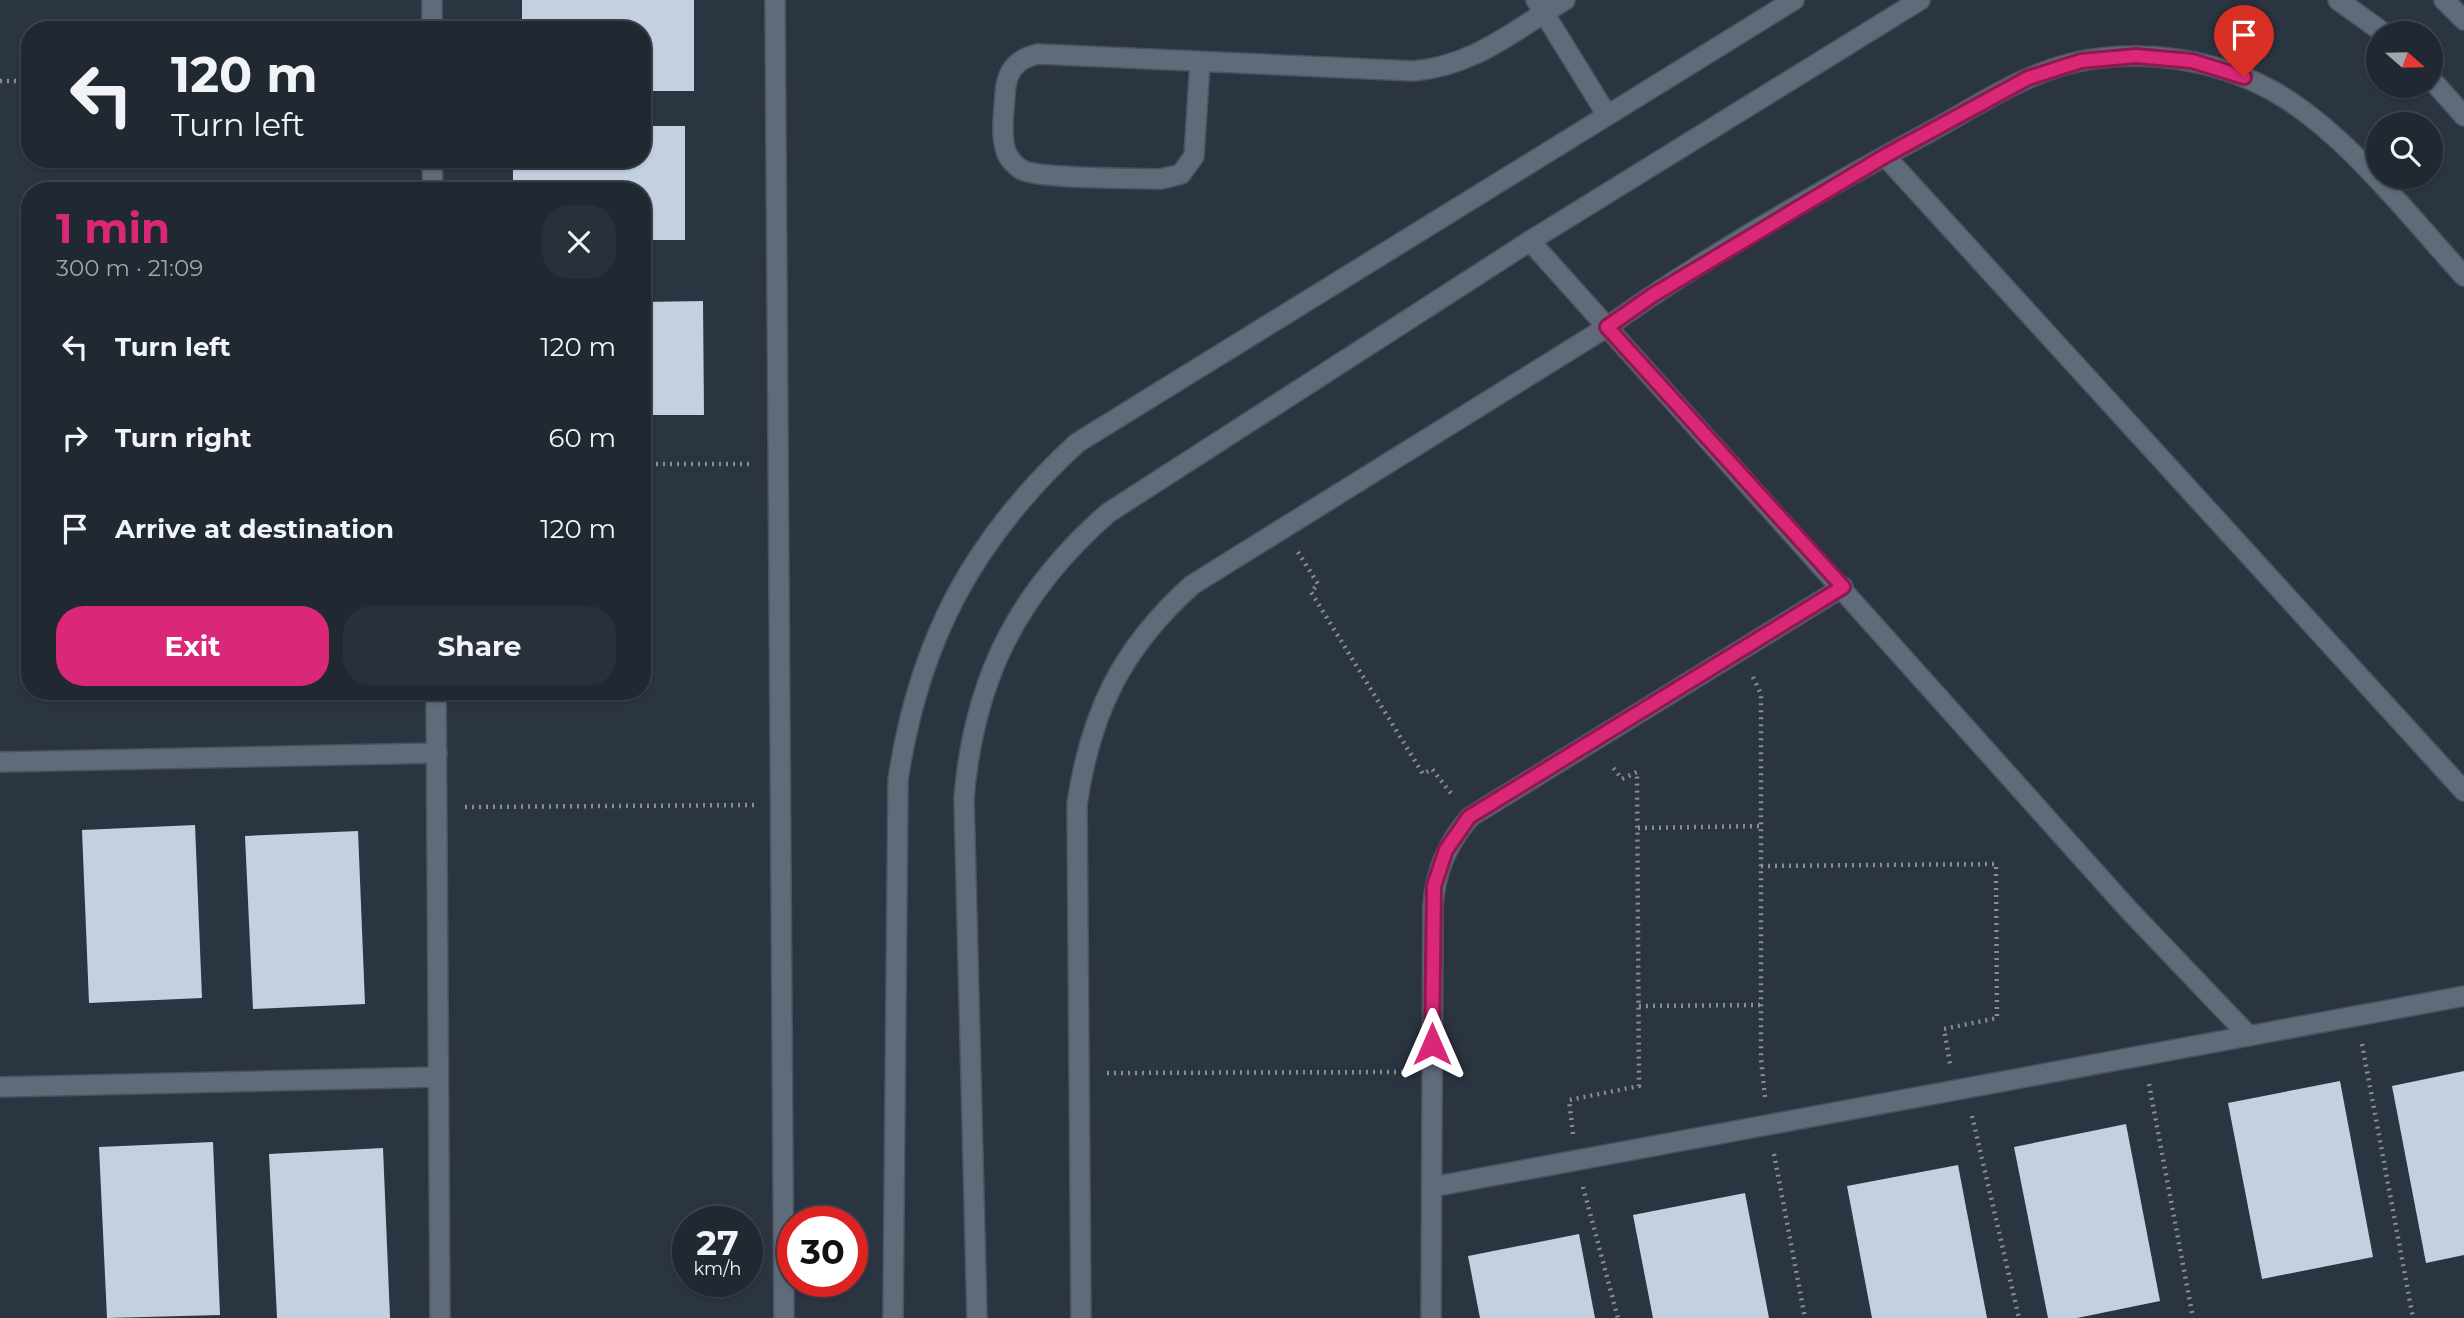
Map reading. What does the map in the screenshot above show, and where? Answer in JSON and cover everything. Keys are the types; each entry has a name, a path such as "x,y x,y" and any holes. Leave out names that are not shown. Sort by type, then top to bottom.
{"street":[{"path":"432,0 432,21"},
{"path":"775,0 784,1318"},
{"path":"1200,62 1194,156 1181,174 1161,178 1034,173 1014,164 1007,154 1004,143 1006,80 1011,70 1028,56 1038,54 1433,69 1472,57 1540,6 1565,0"},
{"path":"893,1318 898,780 911,710 932,643 977,557 1040,477 1077,443 1794,0"},
{"path":"977,1318 964,798 967,756 976,716 1004,639 1025,603 1050,570 1108,513 1530,241 1920,0"},
{"path":"2338,0 2367,21"},
{"path":"2444,0 2464,20"},
{"path":"1540,6 1607,115"},
{"path":"1081,1318 1077,804 1091,733 1119,670 1163,611 1192,585 1607,327 1653,295 1885,156 2028,78 2081,61 2136,56 2192,61 2219,68 2270,89 2316,120 2464,276"},
{"path":"2443,92 2464,116"},
{"path":"1885,156 2464,791"},
{"path":"1530,241 1843,587 2128,909 2249,1036"},
{"path":"1431,1318 1434,886 1446,850 1469,817 1843,587"},
{"path":"436,700 440,1318"},
{"path":"0,762 436,753"},
{"path":"1432,1187 2464,996"},
{"path":"0,1087 438,1077"}],"path":[{"path":"0,81 21,81"},
{"path":"651,464 779,464"},
{"path":"1283,527 1318,584 1311,592 1423,774 1432,769 1469,817"},
{"path":"1739,651 1761,694 1760,1059 1768,1124 1805,1318"},
{"path":"1592,741 1622,779 1637,772 1639,1086 1569,1100 1576,1160 1618,1318"},
{"path":"436,807 780,804"},
{"path":"1638,828 1761,826"},
{"path":"1761,866 1996,864 1997,1018 1944,1029 2019,1318"},
{"path":"1639,1006 1761,1005"},
{"path":"2356,1016 2413,1318"},
{"path":"2144,1055 2193,1318"},
{"path":"1078,1073 1432,1072"}],"building":[{"path":"522,0 694,0 694,91 651,91 651,21 522,21"},
{"path":"651,126 685,126 685,240 651,240 651,182 513,182 513,168 651,168"},
{"path":"703,301 704,415 651,415 651,302"},
{"path":"195,825 202,998 89,1003 82,830"},
{"path":"358,831 365,1004 253,1009 245,836"},
{"path":"2464,1071 2464,1255 2426,1263 2392,1086"},
{"path":"2340,1081 2373,1257 2262,1279 2228,1103"},
{"path":"2126,1124 2160,1301 2077,1318 2048,1318 2014,1147"},
{"path":"213,1142 220,1315 107,1318 99,1147"},
{"path":"383,1148 390,1318 277,1318 269,1154"},
{"path":"1958,1165 1987,1318 1872,1318 1847,1186"},
{"path":"1745,1193 1769,1318 1653,1318 1633,1215"},
{"path":"1579,1234 1595,1318 1480,1318 1468,1256"}],"route":[{"path":"1432,1044 1434,886 1446,850 1469,817 1843,587 1607,327 1653,295 1885,156 2028,78 2081,61 2136,56 2192,61 2244,77"}]}
